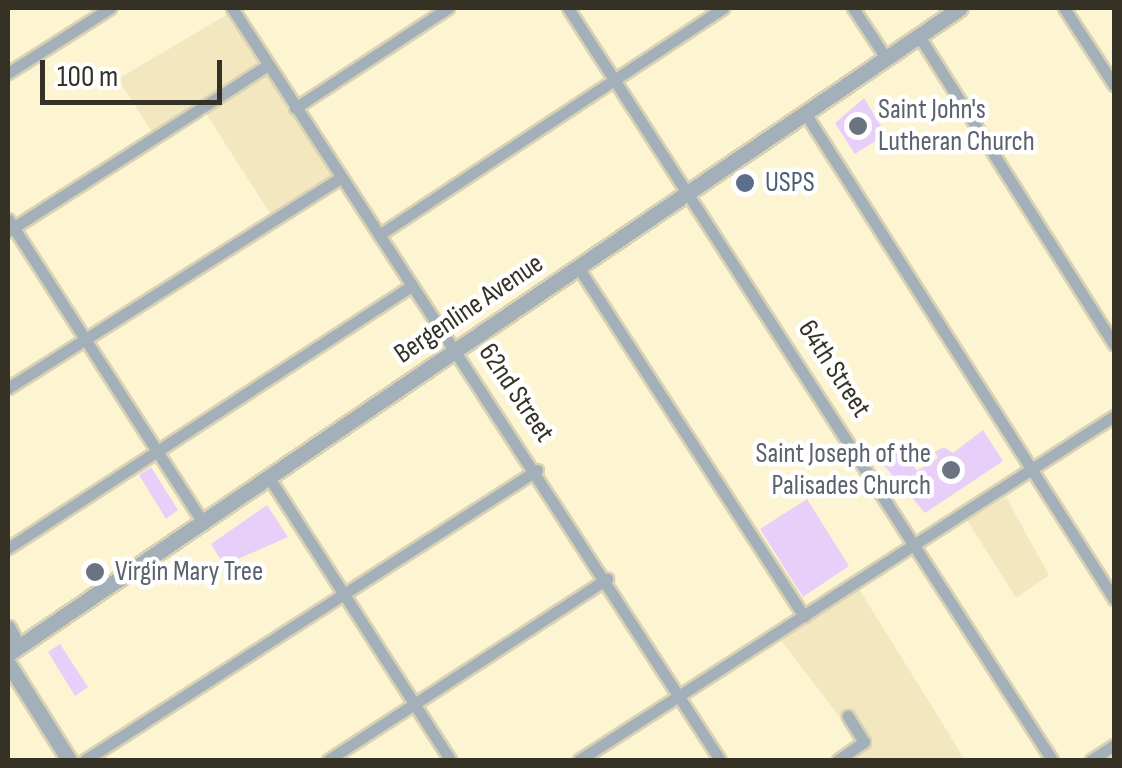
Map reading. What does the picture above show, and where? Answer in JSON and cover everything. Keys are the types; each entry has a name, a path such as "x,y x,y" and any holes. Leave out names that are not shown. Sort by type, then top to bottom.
{"street":[{"path":"8,73 110,8"},
{"name":"62nd Street","path":"232,8 340,178 537,470 720,760"},
{"path":"295,108 448,8"},
{"name":"64th Street","path":"568,8 1052,760"},
{"path":"379,235 723,8"},
{"path":"852,8 886,58"},
{"name":"Bergenline Avenue","path":"13,650 960,8"},
{"path":"1064,8 1114,85"},
{"path":"919,36 1114,345"},
{"path":"201,520 9,226 268,65"},
{"path":"805,113 1114,599"},
{"path":"8,388 340,178"},
{"path":"578,267 804,616"},
{"path":"8,548 412,286"},
{"path":"579,760 1114,416"},
{"path":"85,760 537,470"},
{"path":"268,476 450,760"},
{"path":"328,760 606,579"},
{"path":"8,628 13,650"},
{"path":"8,663 69,760"},
{"path":"838,760 864,742 848,716"},
{"path":"1091,760 1114,745"}],"shaded area":[{"path":"233,11 266,65 155,137 118,79"},
{"path":"268,67 339,176 273,218 203,109"},
{"path":"1006,497 1049,575 1016,598 967,520"},
{"path":"859,589 965,760 838,760 861,745 777,635"}],"building":[{"name":"Saint John's Lutheran Church","path":"864,98 886,134 855,154 835,123"},
{"name":"Saint Joseph of the Palisades Church","path":"983,430 1003,461 925,513 881,462 902,449 917,471 938,458 935,452 944,447 953,453"},
{"path":"151,467 178,510 166,519 139,475"},
{"path":"807,499 849,566 803,597 760,529"},
{"path":"267,505 288,537 224,565 211,544"},
{"path":"60,644 88,687 75,696 48,652"}],"place":[{"name":"Saint John's Lutheran Church","path":"858,126"},
{"name":"USPS","path":"745,183"},
{"name":"Saint Joseph of the Palisades Church","path":"951,470"},
{"name":"Virgin Mary Tree","path":"95,572"}]}
